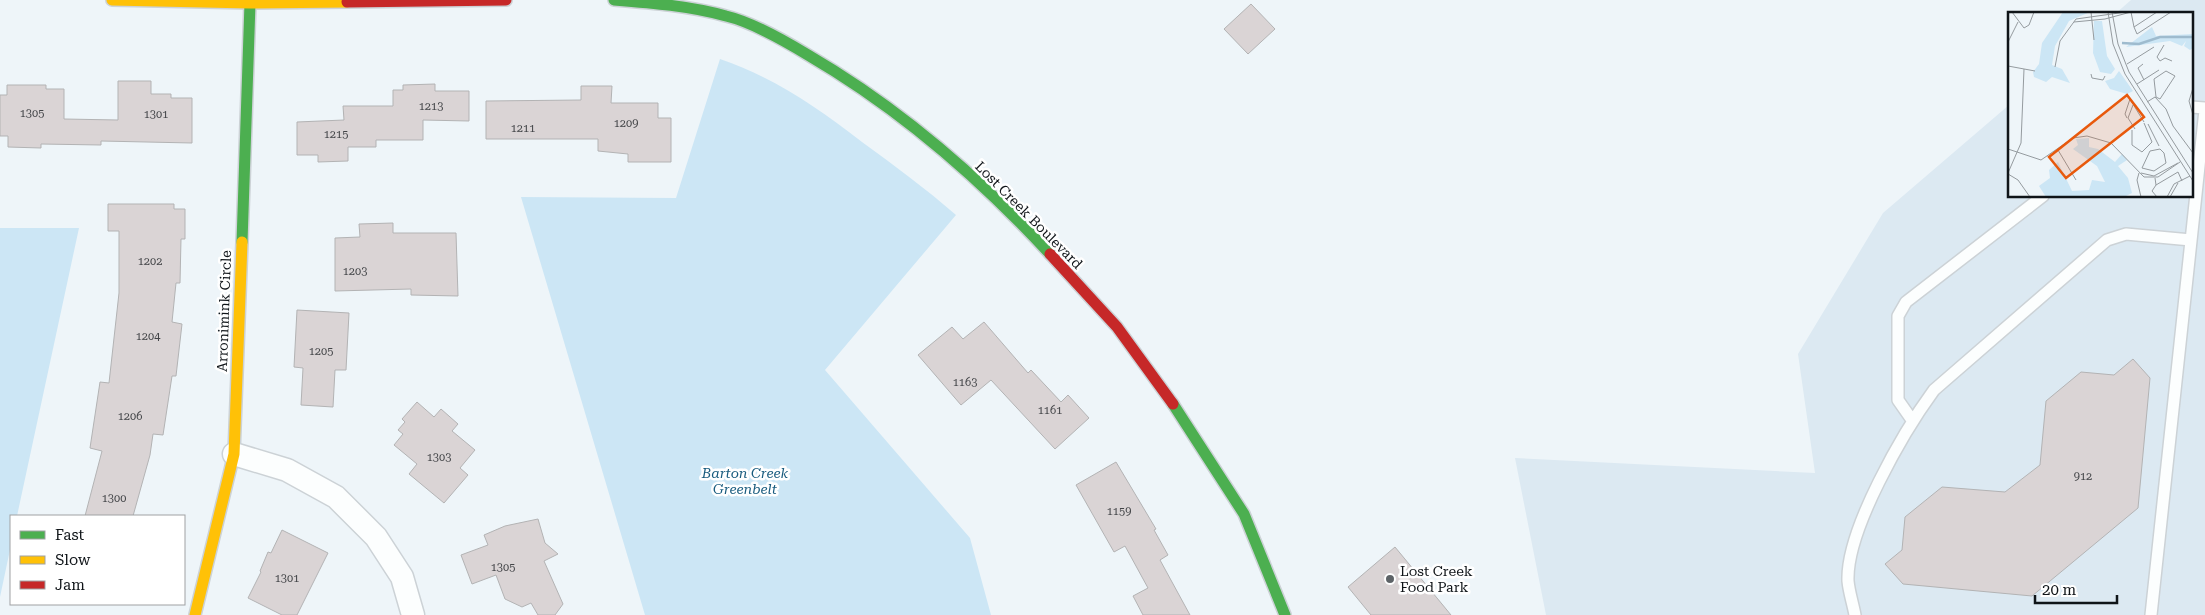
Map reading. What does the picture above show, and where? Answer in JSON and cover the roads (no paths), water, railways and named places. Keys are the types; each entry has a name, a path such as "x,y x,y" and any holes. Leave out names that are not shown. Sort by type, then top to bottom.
{"street":[{"path":"112,0 250,3 506,0"},
{"name":"Lost Creek Boulevard","path":"614,0 666,4 728,16 783,40 844,76 892,110 949,155 1019,222 1117,327 1182,416 1244,514 1285,615"},
{"name":"Arronimink Circle","path":"195,615 234,454 250,3"},
{"path":"234,454 287,470 336,498 376,537 402,577 412,615"}],"lane":[{"path":"2151,615 2205,109 2192,107"},
{"path":"1912,420 1898,400 1898,316 1906,302 2040,198"},
{"path":"1855,615 1848,580 1853,547 1868,507 1912,420 1934,390 2108,240 2126,234 2191,240"}],"place":[{"name":"Lost Creek Food Park","path":"1390,579"}],"park label":[{"name":"Barton Creek Greenbelt","path":"745,482"}]}
